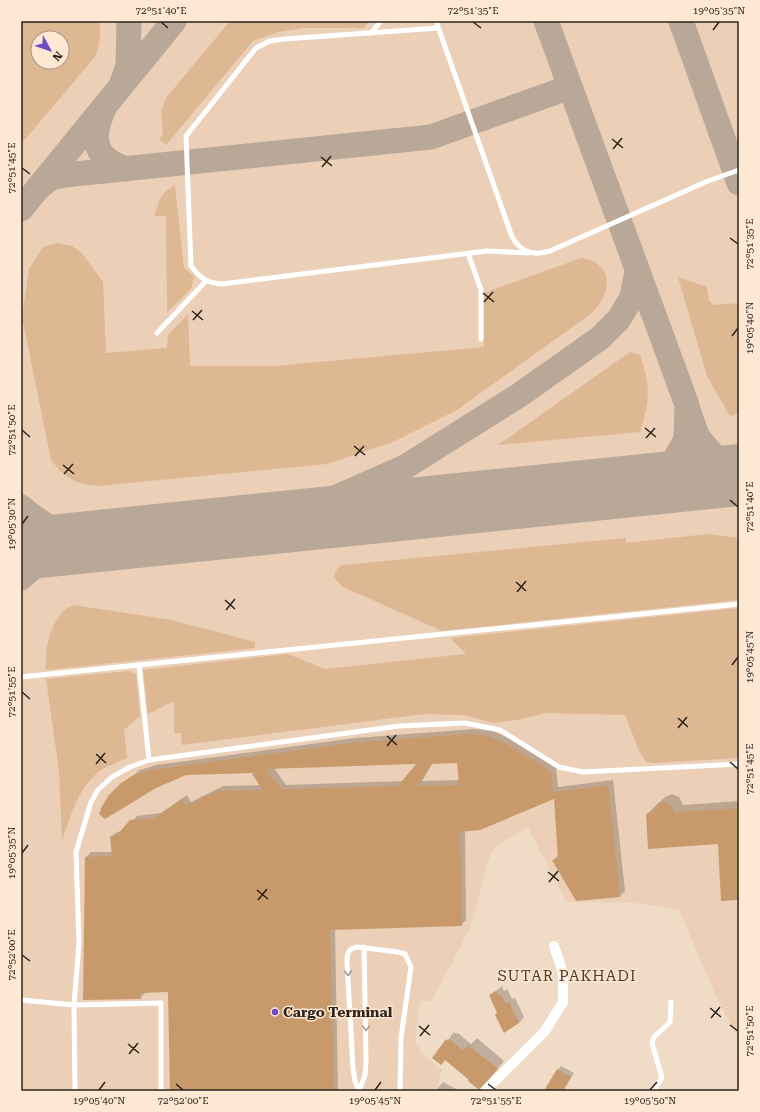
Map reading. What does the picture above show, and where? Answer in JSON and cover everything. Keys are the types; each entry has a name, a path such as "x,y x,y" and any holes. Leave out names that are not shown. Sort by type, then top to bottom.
{"street":[{"path":"485,1091 545,1031 563,1002 563,973 554,946"}],"lane":[{"path":"371,33 381,21"},
{"path":"436,21 512,237 518,247 528,253"},
{"path":"438,28 284,39 270,41 256,48 186,136 191,266 200,278 206,281 222,284 487,251 539,254 550,251 708,181 739,170"},
{"path":"468,253 481,290 481,339"},
{"path":"158,333 206,281"},
{"path":"21,677 739,604"},
{"path":"139,665 149,760"},
{"path":"75,1091 74,1005 79,943 76,852 91,802 98,790 112,777 130,766 149,760 399,726 465,723 500,730 559,767 573,771 583,772 739,764"},
{"path":"359,1091 355,1081 353,1068 347,962 347,954 352,947 364,947 405,954 411,967 401,1038 400,1091"},
{"path":"359,1091 365,1075 366,1062 364,947"},
{"path":"21,1000 74,1005 161,1003 161,1091"},
{"path":"653,1091 662,1078 652,1043 654,1037 670,1022 671,1002"}],"shaded area":[{"path":"21,21 739,21 739,1040 719,1003 679,910 635,903 566,902 528,827 493,848 487,864 471,926 432,1001 420,1001 415,1043 425,1056 442,1069 438,1085 434,1091 21,1091"},
{"path":"21,21 100,21 99,44 94,58 21,144"},
{"path":"230,21 371,21 363,28 302,28 278,32 253,41 166,145 159,139 163,133 161,112 166,98"},
{"path":"175,186 184,268 194,276 191,289 167,312 166,216 155,216 163,194"},
{"path":"57,243 72,246 82,253 103,282 106,353 167,348 168,335 188,314 190,366 274,366 484,347 484,293 581,258 592,261 600,266 605,272 607,280 604,297 592,313 457,410 393,442 327,464 98,486 83,484 71,479 66,476 51,460 22,317 29,269 43,247"},
{"path":"678,277 707,287 709,301 714,305 739,303 739,413 730,416 707,376"},
{"path":"630,352 640,355 647,385 648,394 646,410 640,432 498,445"},
{"path":"707,534 739,538 739,600 442,631 343,587 334,576 338,567 343,565 626,538 626,543"},
{"path":"73,605 172,620 255,642 255,648 46,670 46,652 50,633 59,616"},
{"path":"739,608 739,758 653,763 646,762 639,751 625,715 546,713 517,720 494,723 463,715 424,714 182,745 181,733 174,733 174,701 148,714 143,670 288,654 325,669 466,654 450,638"},
{"path":"129,671 136,674 140,716 124,730 127,758 102,770 95,775 83,789 71,814 62,841 59,771 46,679"}],"building":[{"path":"468,734 488,736 508,745 548,769 548,772 551,772 553,792 608,785 620,897 576,901 552,860 558,859 554,799 480,830 460,832 462,926 330,930 334,1091 170,1091 168,992 140,993 141,999 83,1000 85,857 112,856 110,836 117,835 130,820 155,818 182,799 186,806 217,791 263,790 252,774 254,773 186,775 156,788 105,819 99,814 102,806 109,795 121,783 134,775 150,770 350,743","holes":["457,763 459,785 418,786 431,764","416,764 398,786 281,789 266,769"]},
{"path":"664,801 671,805 675,812 739,808 739,900 721,901 718,844 648,849 646,814 653,813 657,804"},
{"path":"496,991 499,996 501,994 506,1004 509,1002 519,1023 504,1033 495,1015 497,1013 489,995"},
{"path":"446,1039 448,1041 450,1039 463,1051 468,1045 498,1069 479,1090 445,1060 441,1065 432,1058"},
{"path":"557,1069 571,1077 563,1091 550,1091 545,1089"}],"taxiway":[{"path":"122,83 128,65 129,21"},
{"path":"21,209 174,21"},
{"path":"546,21 687,405 686,439 670,468 641,485"},
{"path":"681,21 739,183"},
{"path":"38,188 51,178 65,175 431,137 570,87"},
{"path":"103,111 97,131 96,139 98,147 108,160 127,169"},
{"path":"278,523 405,467 521,394 600,338 619,319 632,297 637,271"},
{"path":"689,412 697,436 717,460 739,471"},
{"path":"641,485 701,486 739,490"},
{"path":"21,507 44,524 69,535 88,541"},
{"path":"21,578 45,558 61,550 91,542"}],"runway":[{"path":"21,549 739,475"}],"place":[{"name":"Cargo Terminal","path":"275,1012"}],"district":[{"name":"SUTAR PAKHADI","path":"567,976"}]}
